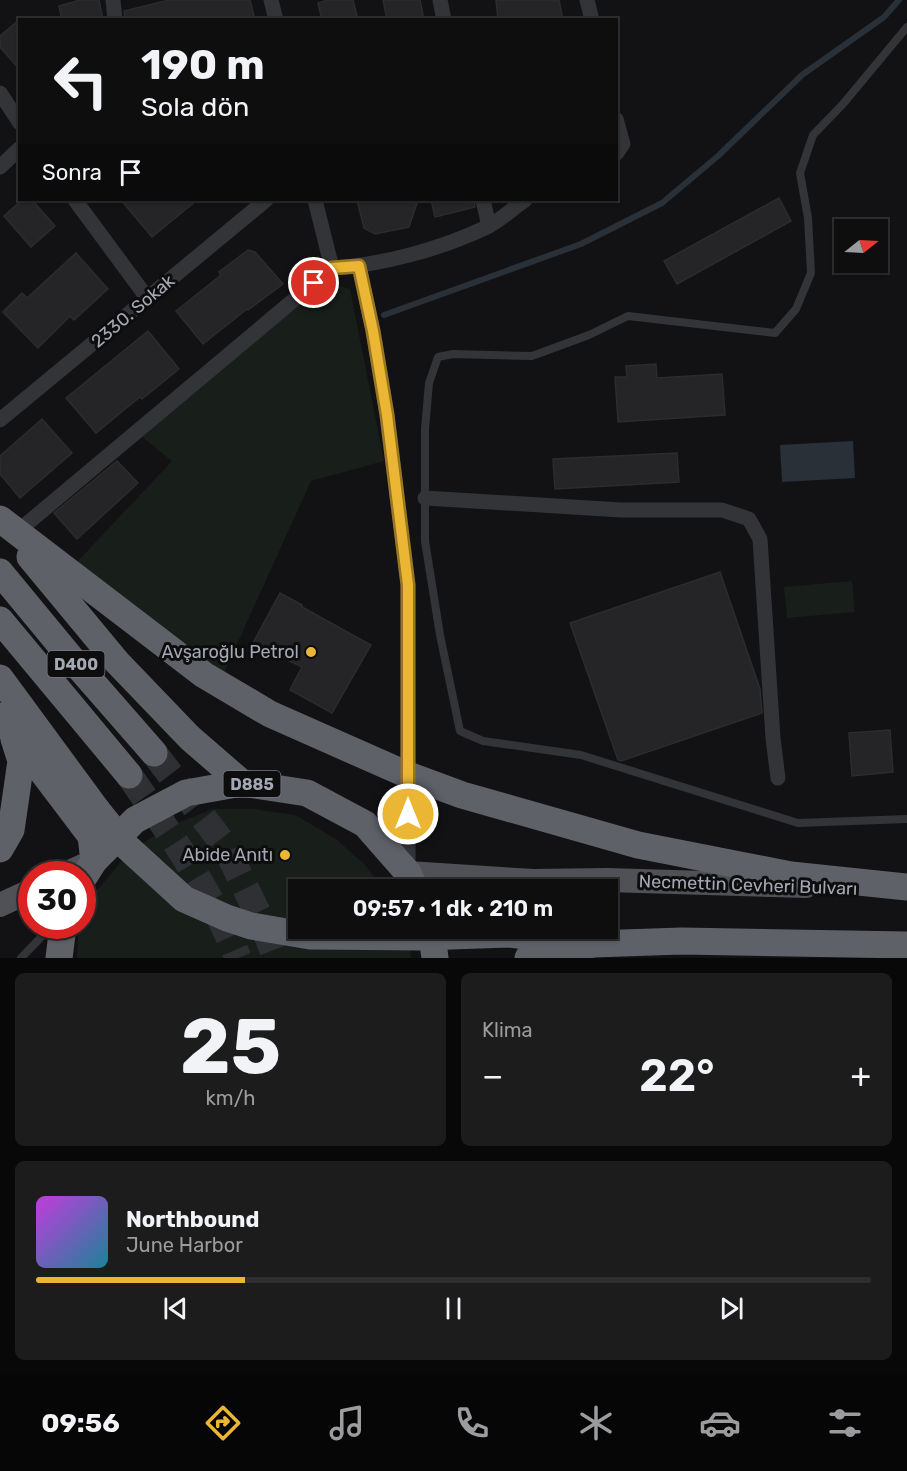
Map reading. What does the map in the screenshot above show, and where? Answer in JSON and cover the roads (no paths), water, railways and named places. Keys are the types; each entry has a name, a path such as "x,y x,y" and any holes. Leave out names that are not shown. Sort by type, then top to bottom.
{"highway":[{"path":"6,524 204,675 270,714 408,775 462,795 638,845 791,875 907,889"},
{"path":"6,524 117,662 190,738 242,783"},
{"name":"D400","path":"0,572 154,753"},
{"name":"D400","path":"0,620 129,775"},
{"path":"0,678 96,810 126,846 184,899 251,926 310,936 411,937 508,934 593,944 682,941 907,945"},
{"path":"0,849 11,830 21,761 5,723"},
{"path":"5,723 91,836 89,861"},
{"name":"D885","path":"96,861 135,820 155,809 186,793 242,783 307,793 365,824 410,879"},
{"path":"59,958 61,939"},
{"path":"432,939 435,958"},
{"path":"528,958 593,944"}],"main road":[{"name":"Necmettin Cevheri Bulvarı","path":"618,880 907,889"},
{"path":"0,905 18,897"}],"street":[{"path":"113,0 115,18"},
{"path":"272,0 276,18"},
{"path":"440,0 444,18"},
{"path":"587,0 591,18"},
{"path":"0,93 18,120"},
{"path":"618,126 623,144 618,151"},
{"path":"0,167 18,150"},
{"path":"76,201 148,299"},
{"name":"2330. Sokak","path":"0,420 265,201"},
{"path":"315,201 332,268"},
{"path":"483,201 489,226"},
{"path":"6,524 332,268 359,266 441,245 489,226 524,201"},
{"path":"359,266 387,415 408,585 408,775 412,879"},
{"path":"425,498 621,510 722,510 748,519 760,539 773,738 778,778"}],"lane":[{"path":"907,27 843,104 813,135 800,173 808,218 811,273 796,309 775,333 628,316 589,335 532,356 453,354 438,357 429,383 425,429 425,541 440,636 460,731 483,741 581,755 798,823 907,819"},
{"path":"21,958 39,939"}],"waterway":[{"path":"384,315 581,244 662,203 718,156 802,75 884,17 899,0"}],"tunnel":[{"path":"154,753 225,846 262,922 276,958"},
{"path":"129,775 202,886 238,958"}],"place":[{"name":"Avşaroğlu Petrol","path":"311,652"},
{"name":"Abide Anıtı","path":"285,855"}]}
